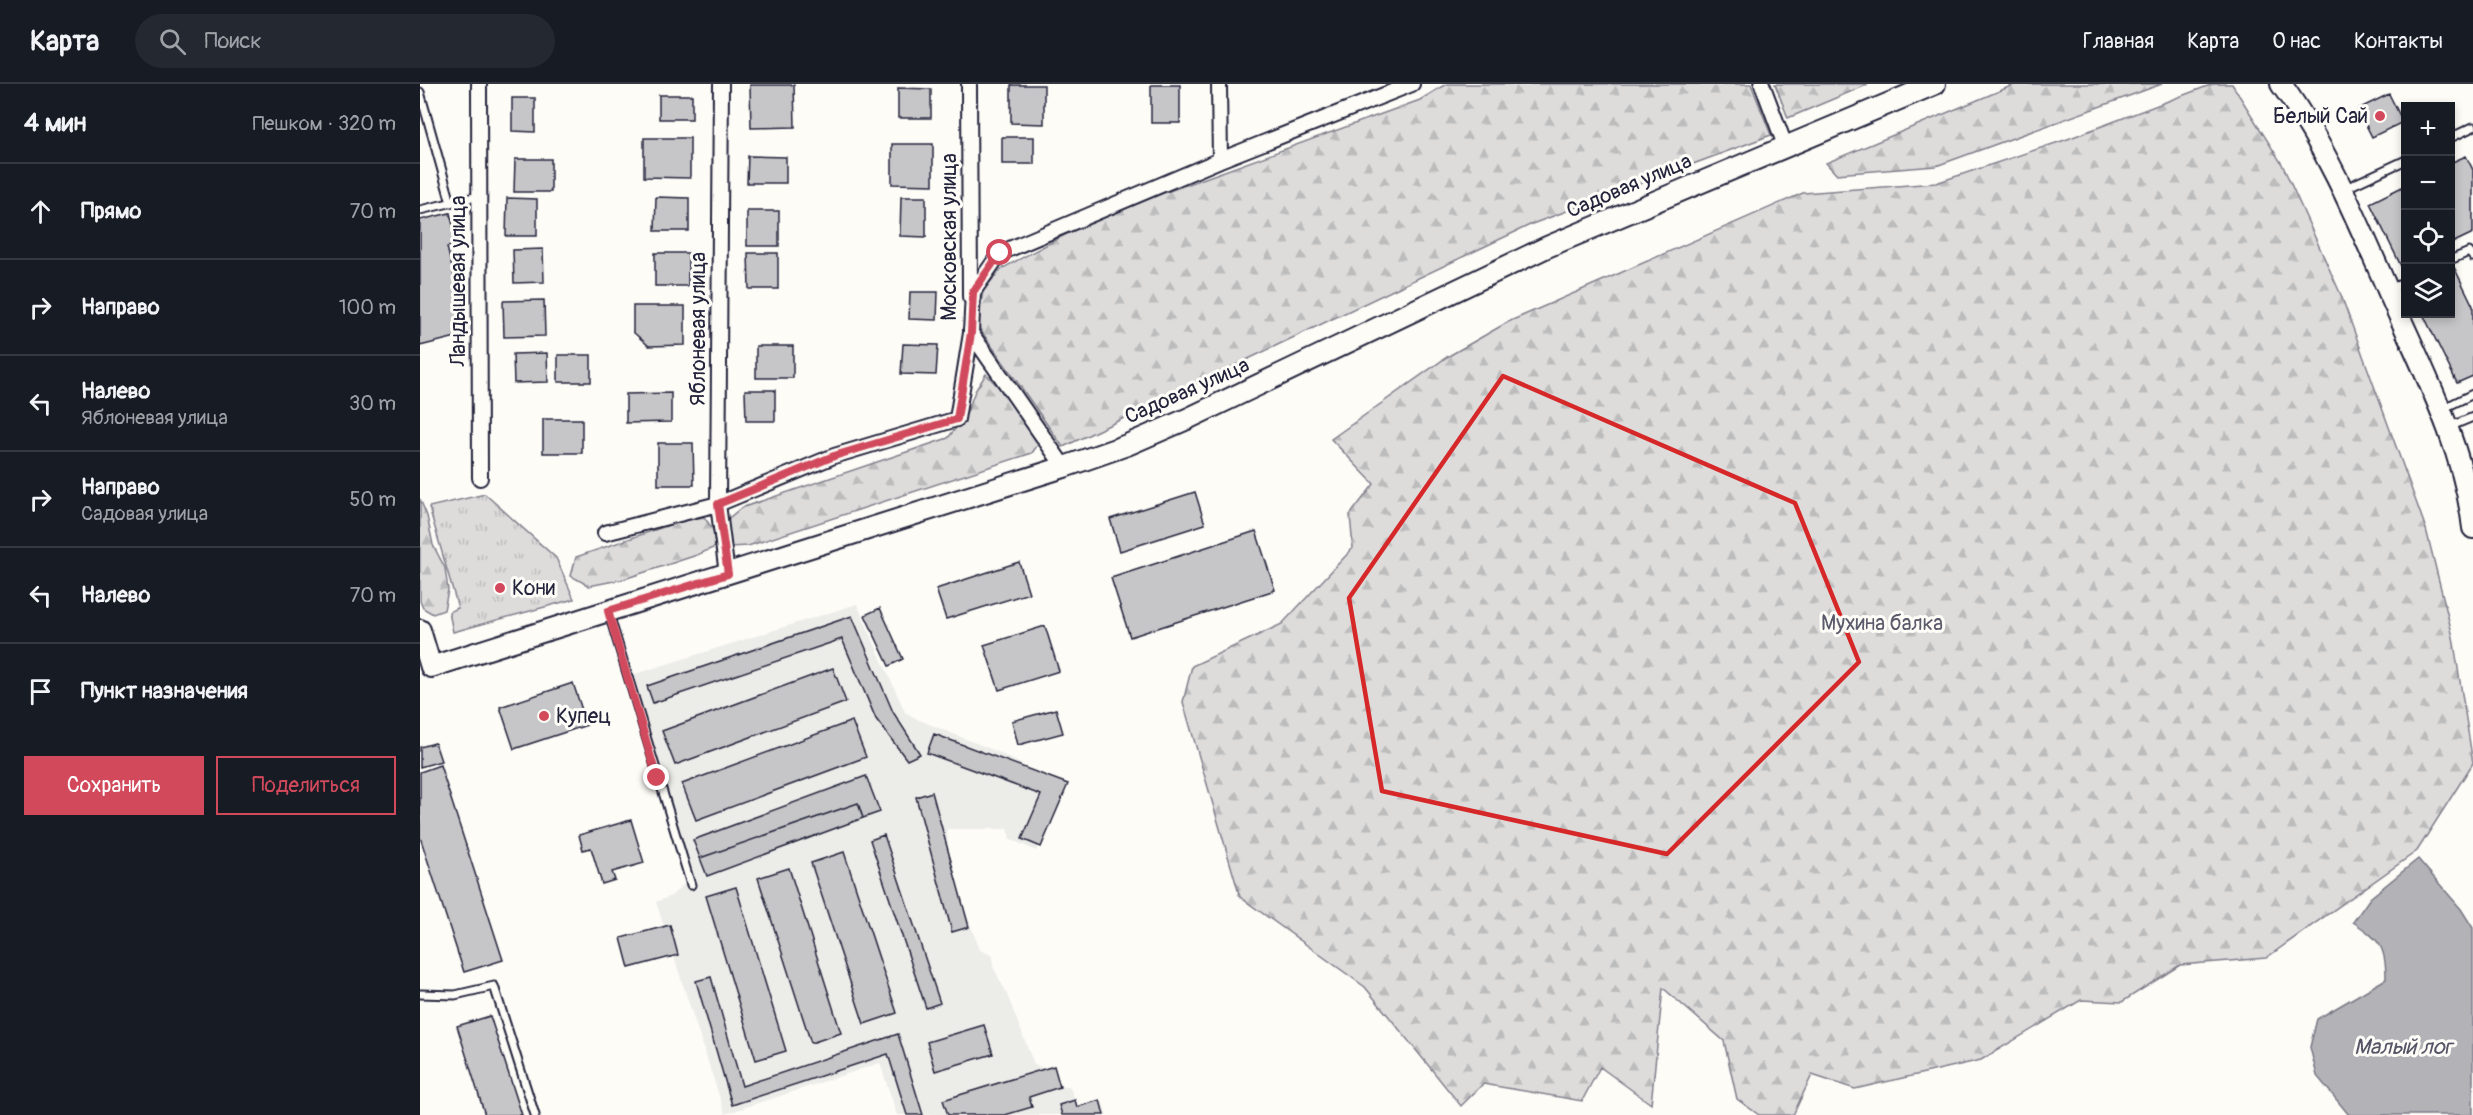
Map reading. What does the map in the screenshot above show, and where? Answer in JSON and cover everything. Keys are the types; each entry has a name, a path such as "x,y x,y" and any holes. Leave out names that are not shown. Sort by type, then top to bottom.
{"main road":[{"name":"Садовая улица","path":"420,630 431,667 1065,467 1127,445 1187,419 1547,247 1666,195 1786,148 1935,84"},
{"path":"2281,84 2301,112 2343,190 2440,410 2469,499 2473,528"}],"street":[{"name":"Ландышевая улица","path":"479,84 480,478"},
{"name":"Яблоневая улица","path":"721,84 718,504 728,574"},
{"name":"Московская улица","path":"969,84 971,333 1065,467"},
{"path":"1219,84 1220,160"},
{"path":"604,533 718,504 834,456 957,419 971,333 973,292 1000,253 1220,160 1412,84"},
{"path":"1762,84 1786,148"}],"lane":[{"path":"420,92 451,203"},
{"path":"2455,136 2473,127"},
{"path":"2343,190 2401,162"},
{"path":"420,210 479,196"},
{"path":"2455,258 2469,252 2473,257"},
{"path":"2388,290 2401,284"},
{"path":"2440,410 2473,394"},
{"path":"2447,429 2473,417"},
{"path":"608,611 691,885"},
{"path":"420,994 455,995 494,986 535,1115"}],"highlighted area":[{"path":"1503,376 1795,503 1859,662 1667,854 1382,791 1349,598"}],"shaded area":[{"path":"857,604 905,712 919,720 998,752 1062,786 1036,851 1010,839 1008,829 947,829 949,869 980,950 993,956 993,967 1006,992 1034,1064 1053,1073 1060,1087 1069,1086 1078,1106 1102,1100 1107,1115 897,1115 880,1063 725,1114 656,902 671,896 693,876 626,677"}],"green space":[{"path":"1446,84 1751,84 1771,135 1532,224 1063,447 977,325 983,291 1001,269 1078,228 1161,194 1420,100"},
{"path":"1775,84 1869,84 1788,118"},
{"path":"2016,84 2162,84 1936,166 1836,174 1826,163"},
{"name":"Мухина балка","path":"2213,84 2232,84 2282,164 2341,295 2426,529 2453,637 2473,763 2417,851 2266,958 2180,965 2122,1002 2081,1000 1981,1060 1855,1089 1812,1075 1793,1115 1759,1115 1737,1099 1724,1041 1663,988 1651,1104 1600,1067 1582,1101 1483,1084 1461,1106 1365,987 1240,897 1183,702 1192,666 1282,624 1353,548 1350,515 1374,484 1331,439 1447,357 1508,322 1803,193 1936,183 2065,140"},
{"path":"986,374 1015,404 1041,440 1032,453 748,546 729,547 726,532 729,518 741,508 948,438 966,415 975,391"},
{"path":"485,494 556,558 574,599 453,632 449,612 458,608 429,507"},
{"path":"420,499 427,516 433,545 445,568 448,590 444,610 433,614 423,608 420,601"},
{"path":"704,517 714,531 715,547 697,555 624,579 589,586 571,576 576,557 678,522"}],"water":[{"name":"Малый лог","path":"2418,859 2461,909 2473,928 2473,1115 2349,1115 2317,1076 2310,1047 2317,1019 2386,979 2385,959 2380,945 2370,934 2353,922 2370,898"}],"building":[{"path":"750,85 794,85 795,127 751,128"},
{"path":"1011,85 1044,85 1044,124 1011,123"},
{"path":"1151,85 1180,85 1180,123 1151,123"},
{"path":"898,88 931,89 931,118 898,118"},
{"name":"Белый Сай","path":"2389,94 2401,118 2401,123 2372,137 2358,109"},
{"path":"659,95 692,95 692,119 659,119"},
{"path":"512,98 535,98 535,132 512,131"},
{"path":"1002,137 1034,137 1034,164 1002,164"},
{"path":"644,138 690,138 690,178 644,177"},
{"path":"892,144 933,144 933,185 892,184"},
{"path":"748,156 786,157 786,183 747,183"},
{"path":"2466,156 2473,170 2473,233 2455,242 2455,210 2455,161"},
{"path":"515,159 551,159 551,192 514,192"},
{"path":"2401,188 2401,266 2370,203"},
{"path":"656,197 689,198 689,231 655,231"},
{"path":"901,197 926,197 926,237 900,236"},
{"path":"507,198 537,199 537,236 506,236"},
{"path":"747,211 779,211 779,246 747,246"},
{"path":"450,213 458,245 447,247 468,334 420,346 420,220"},
{"path":"543,249 544,282 514,283 513,250"},
{"path":"655,253 688,253 688,286 655,286"},
{"path":"748,253 778,253 778,289 749,289"},
{"path":"2455,269 2473,306 2473,376 2457,383 2425,318 2455,318"},
{"path":"910,292 938,292 937,320 909,319"},
{"path":"544,300 545,336 504,337 503,301"},
{"path":"633,306 685,306 685,345 649,346 633,332"},
{"path":"903,344 938,345 936,375 901,374"},
{"path":"756,346 793,346 793,378 756,378"},
{"path":"547,353 548,382 514,383 513,354"},
{"path":"558,355 591,355 591,382 558,382"},
{"path":"745,390 775,390 775,421 746,421"},
{"path":"671,393 671,422 626,423 626,394"},
{"path":"543,419 582,419 582,453 543,453"},
{"path":"658,443 693,443 694,485 658,485"},
{"path":"1195,492 1205,524 1120,551 1110,519"},
{"path":"1256,531 1275,590 1130,637 1111,578"},
{"path":"1019,562 1029,593 946,619 936,589"},
{"path":"880,608 903,659 889,666 865,615"},
{"path":"852,616 893,712 920,754 907,760 876,719 842,639 653,703 647,686"},
{"path":"1045,626 1059,671 999,690 984,645"},
{"path":"833,668 846,702 675,765 662,731"},
{"name":"Купец","path":"573,683 587,725 514,749 500,707"},
{"path":"1056,709 1063,733 1018,745 1012,721"},
{"path":"852,721 866,757 696,820 682,784"},
{"path":"934,734 1068,784 1041,847 1022,839 1041,795 927,753"},
{"path":"435,743 441,761 420,767 420,747"},
{"path":"440,765 503,960 464,972 420,837 420,772"},
{"path":"866,776 880,812 863,818 858,803 700,858 693,840"},
{"path":"932,792 969,927 952,932 916,797"},
{"path":"858,803 863,818 707,876 700,858"},
{"path":"631,820 644,863 612,872 615,880 602,884 591,848 583,850 579,835"},
{"path":"884,835 940,1003 926,1008 870,840"},
{"path":"844,852 897,1013 864,1024 811,863"},
{"path":"789,868 841,1033 811,1043 758,878"},
{"path":"736,887 786,1051 756,1060 706,896"},
{"path":"670,925 678,955 629,968 621,938"},
{"path":"711,977 742,1086 898,1034 923,1115 907,1115 888,1054 732,1105 696,981"},
{"path":"490,1016 522,1115 485,1115 457,1026"},
{"path":"984,1025 993,1054 935,1071 927,1042"},
{"path":"1054,1066 1060,1087 1029,1097 1032,1107 1005,1115 948,1115 943,1100"},
{"path":"1075,1100 1077,1107 1100,1100 1104,1115 1062,1115 1059,1105"}],"place":[{"name":"Белый Сай","path":"2380,116"},
{"name":"Кони","path":"500,588"},
{"name":"Купец","path":"544,716"}],"route":[{"path":"657,778 608,611 728,574 718,504 834,456 957,419 971,333 973,292 1000,253"}]}
